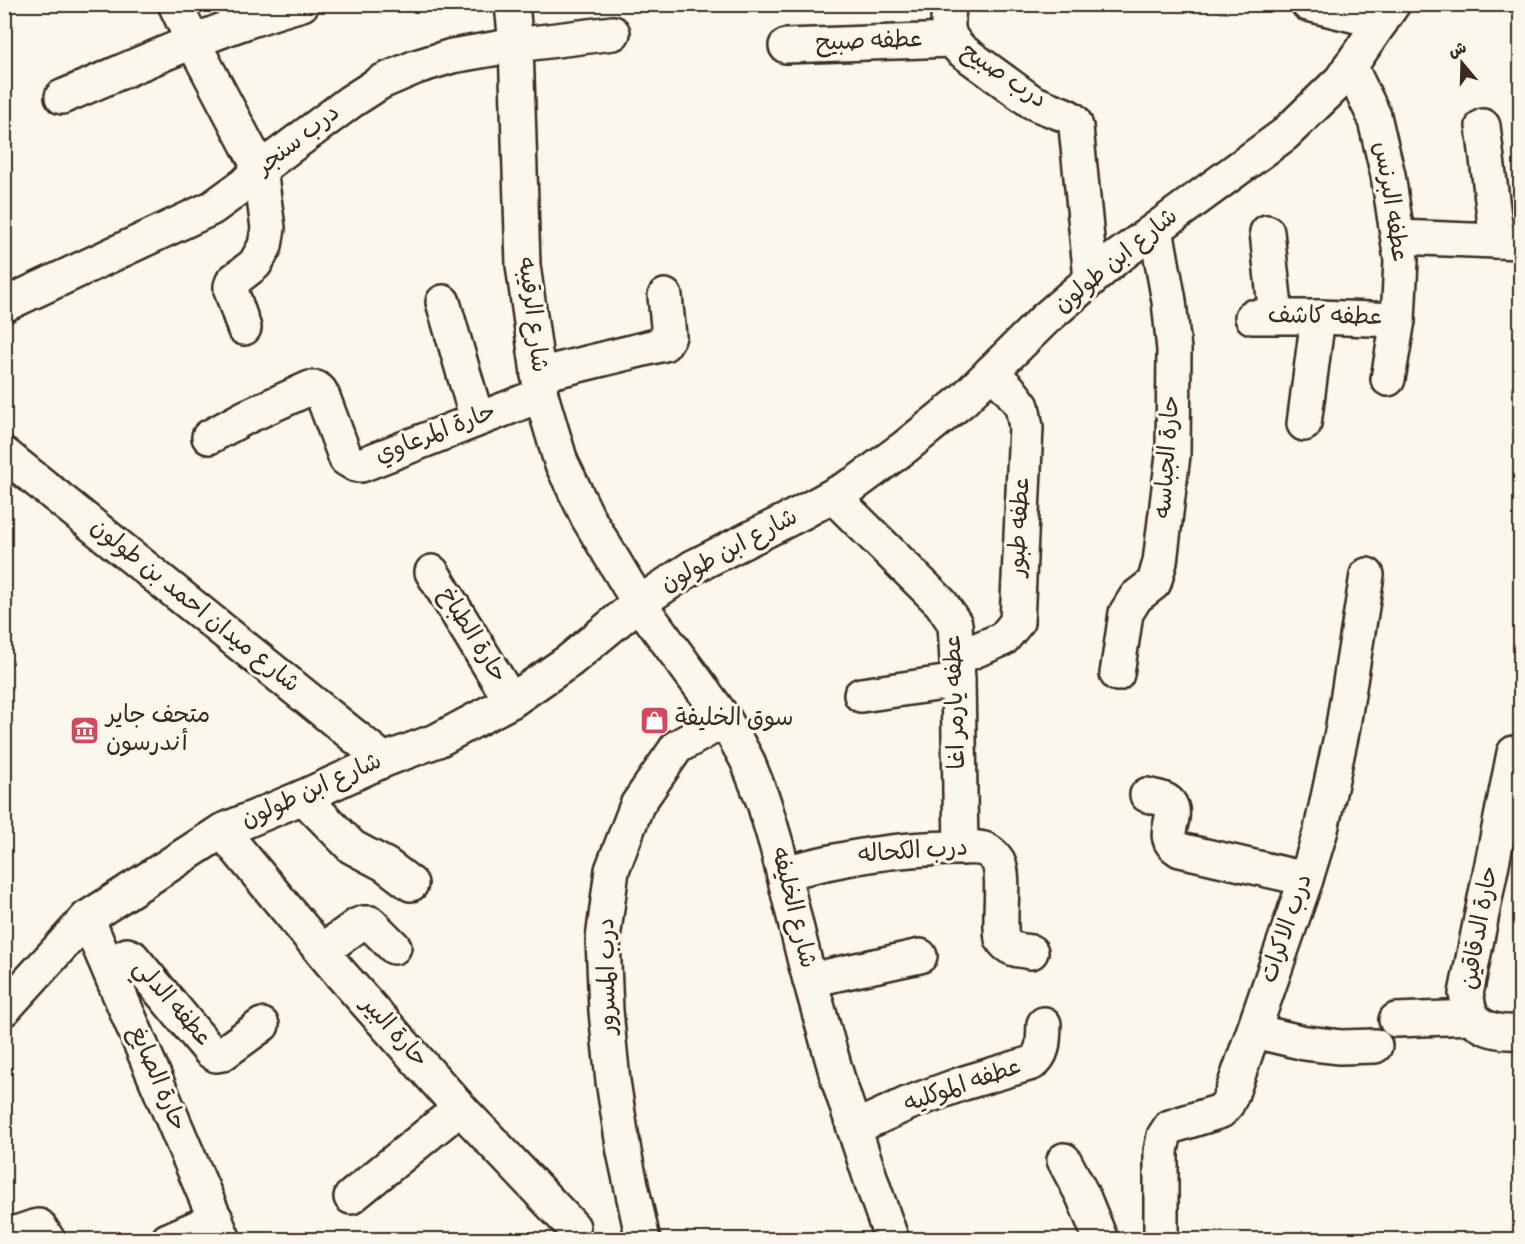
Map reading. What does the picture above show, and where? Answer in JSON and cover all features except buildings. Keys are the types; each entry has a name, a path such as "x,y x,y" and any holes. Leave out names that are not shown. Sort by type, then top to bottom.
{"street":[{"path":"175,4 260,169 268,228 265,246 255,264 231,285 244,328"},
{"path":"62,97 239,24 302,4"},
{"name":"شارع الرقيبه","path":"512,4 516,45 523,266 540,385 561,462 588,518 639,603"},
{"name":"درب صبيح","path":"949,4 948,29 951,40 961,50 1031,101 1041,107 1071,116 1075,122 1091,279"},
{"path":"1308,4 1387,14"},
{"name":"شارع ابن طولون","path":"4,1009 87,918 222,831 384,760 438,740 511,701 568,661 639,603 693,567 856,483 963,400 1046,319 1116,258 1284,135 1341,80 1387,14"},
{"name":"درب سنجر","path":"4,305 212,208 350,102 381,82 416,66 452,56 516,45 613,33"},
{"name":"عطفه صبيح","path":"786,46 951,40"},
{"name":"عطفه البرنس","path":"1350,66 1374,116 1388,175 1401,260 1398,320 1388,379"},
{"path":"1398,237 1509,242 1483,126"},
{"name":"حارة الجباسه","path":"1117,674 1126,613 1136,597 1154,583 1160,562 1173,455 1174,350 1169,301 1156,229"},
{"name":"عطفه كاشف","path":"1267,232 1264,317 1398,320"},
{"name":"حارة المرعاوي","path":"209,437 246,417 310,388 316,388 320,391 346,459 360,465 477,419 540,385 664,344 669,336 664,296"},
{"path":"443,302 477,419"},
{"path":"1304,424 1318,317"},
{"name":"عطفه طبور","path":"861,695 958,670 1003,639 1017,622 1026,427 1022,406 1009,389 991,372"},
{"name":"شارع ميدان احمد بن طولون","path":"4,454 384,760"},
{"name":"عطفه يارمر اغا","path":"833,496 941,603 955,624 961,848"},
{"name":"حارة الطباخ","path":"432,572 511,701"},
{"name":"درب الاكرات","path":"1161,1239 1161,1151 1164,1136 1170,1127 1221,1111 1227,1104 1306,879 1321,830 1342,732 1367,575"},
{"name":"شارع الخليفه","path":"639,603 725,720 747,760 764,803 777,847 837,1076 892,1239"},
{"name":"درب المسرور","path":"643,1239 624,1152 613,1081 606,1011 603,939 612,870 637,805 677,747 725,720"},
{"name":"حارة الدقاقين","path":"1509,752 1466,994 1472,1017 1488,1029 1507,1033 1521,1032"},
{"path":"1147,795 1167,801 1170,805 1172,813 1168,837 1173,847 1306,879"},
{"path":"303,797 352,847 386,865 411,884"},
{"name":"حارة البير","path":"222,831 322,951 460,1108 573,1227"},
{"name":"درب الكحاله","path":"784,873 831,861 880,853 928,848 978,848 988,851 998,860 1001,872 1002,939 1010,948 1031,952"},
{"name":"حارة الصايغ","path":"87,918 220,1229"},
{"path":"322,951 364,923 370,924 394,947"},
{"name":"عطفه الدلي","path":"108,965 127,955 132,957 210,1051 216,1055 222,1054 262,1025"},
{"path":"810,980 920,956"},
{"path":"1396,1020 1472,1017"},
{"name":"عطفه الموكليه","path":"854,1128 909,1103 964,1083 1032,1063 1038,1059 1042,1051 1044,1024"},
{"path":"1254,1031 1305,1043 1340,1047 1376,1046"},
{"path":"351,1197 460,1108"},
{"path":"1064,1160 1083,1196 1101,1239"},
{"path":"4,1237 34,1227 45,1234"},
{"path":"168,1239 220,1229"}],"path":[{"path":"4,602 12,606"}],"place":[{"name":"سوق الخليفة","path":"654,720"},
{"name":"متحف جاير أندرسون","path":"85,731"}]}
